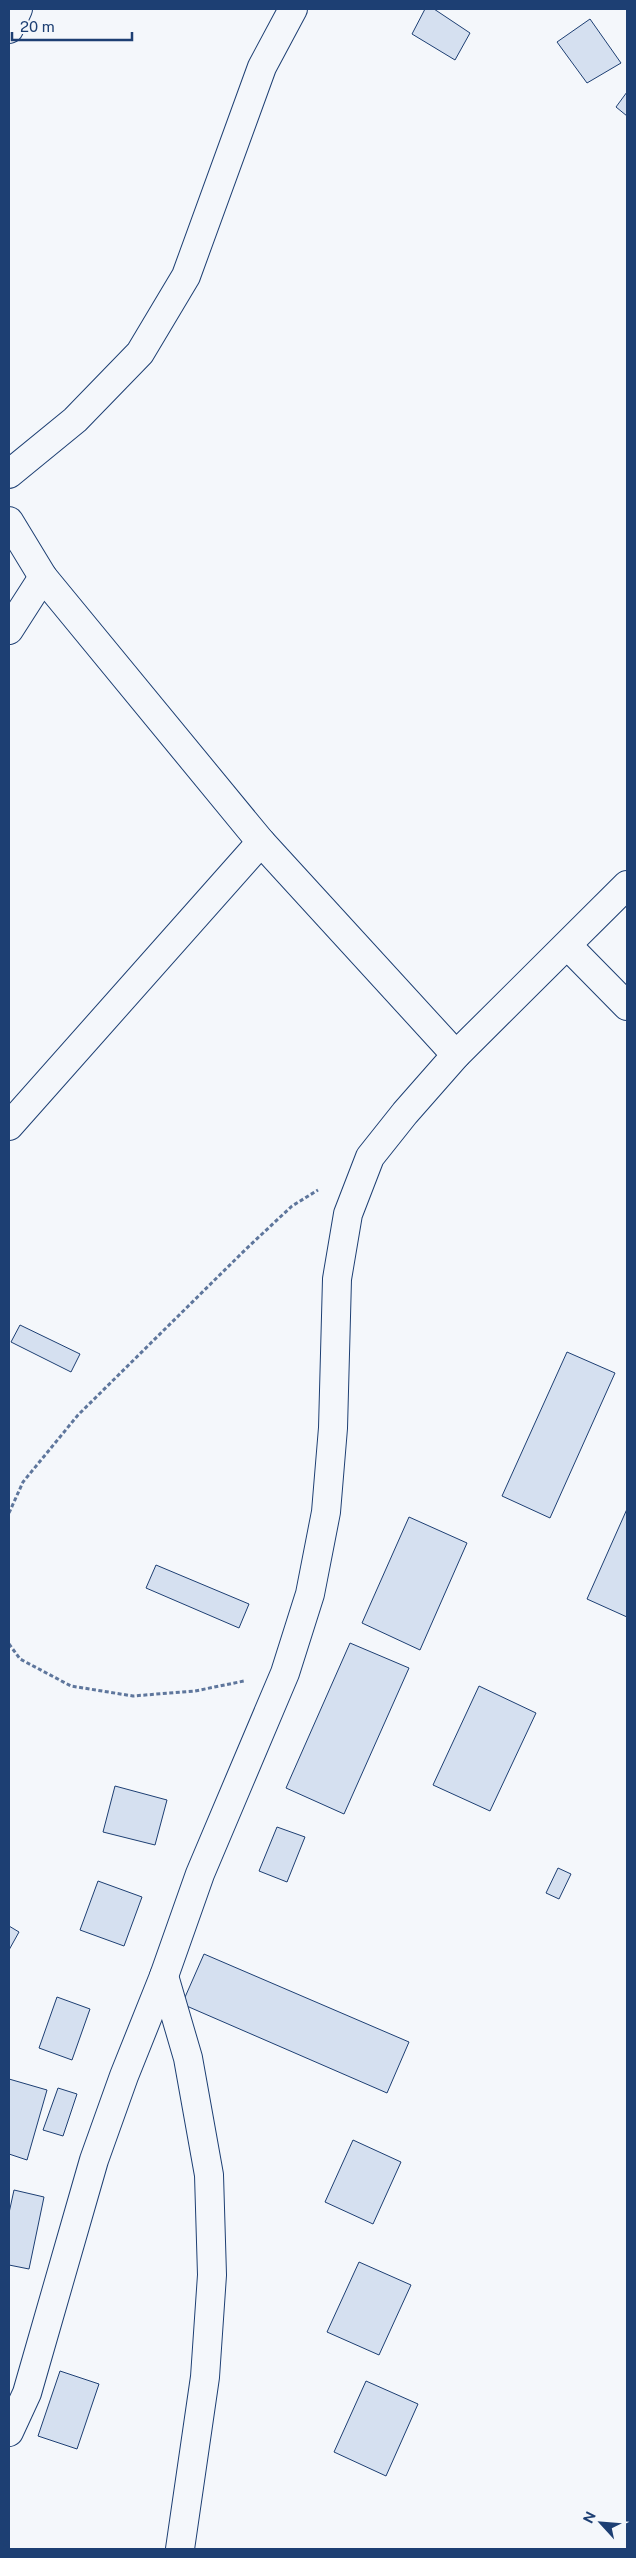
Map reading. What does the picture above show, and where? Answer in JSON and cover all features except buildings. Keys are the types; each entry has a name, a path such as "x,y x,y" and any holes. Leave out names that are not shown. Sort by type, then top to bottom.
{"street":[{"path":"9,29 18,9"},
{"path":"9,474 74,420 140,353 186,276 262,68 292,9"},
{"path":"9,521 43,577 261,842 456,1054"},
{"path":"9,630 43,577"},
{"path":"9,1126 261,842"},
{"path":"9,2432 26,2393 94,2160 124,2076 164,1976 200,1874 285,1672 310,1594 326,1512 333,1428 337,1279 348,1214 370,1157 404,1113 456,1054 568,946 627,885"},
{"path":"568,946 627,1006"},
{"path":"164,1976 188,2058 210,2174 212,2276 205,2377 180,2549"}],"path":[{"path":"9,1513 23,1482 78,1415 292,1206 323,1187"},
{"path":"9,1644 20,1658 71,1686 133,1696 195,1691 285,1672"}]}
